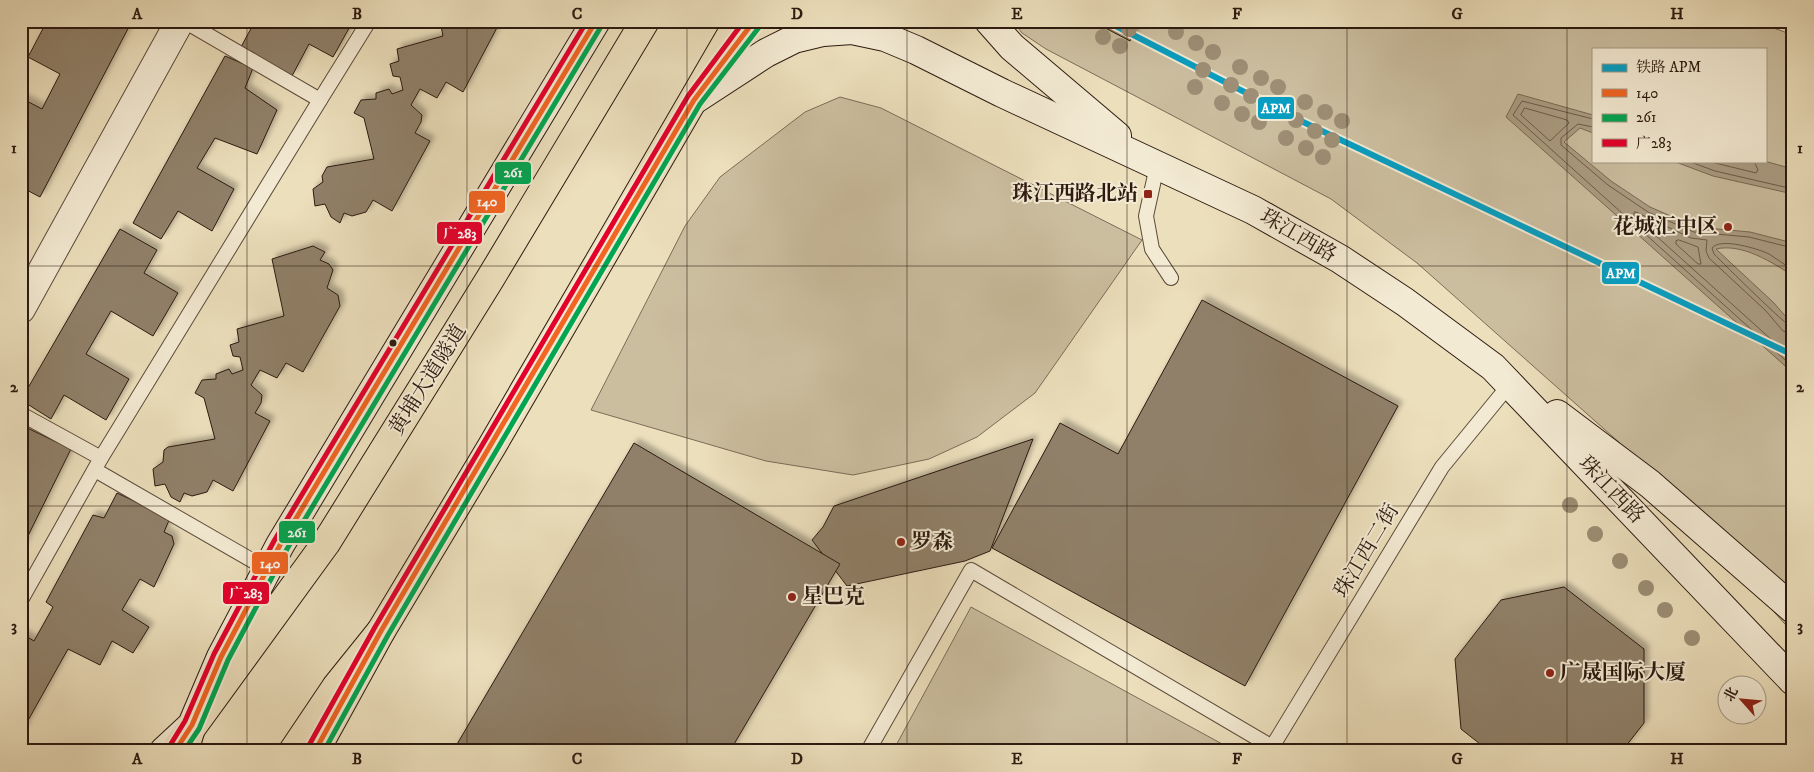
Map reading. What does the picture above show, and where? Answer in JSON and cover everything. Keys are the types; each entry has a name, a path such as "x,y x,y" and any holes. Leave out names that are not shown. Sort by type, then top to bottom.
{"main road":[{"path":"21,309 180,21"},
{"path":"184,751 192,725 221,657 267,569 596,21"},
{"name":"黄埔大道隧道","path":"175,751 192,725 326,543 485,287 645,21"},
{"path":"315,751 381,631 492,446 739,21"},
{"path":"694,100 754,21"},
{"path":"989,21 1012,47 1153,164"},
{"name":"珠江西路","path":"694,100 766,53 794,39 823,32 852,30 885,37 916,50 1253,210 1340,259 1405,302 1502,376 1793,681"},
{"path":"1502,376 1650,484 1793,609"},
{"path":"293,751 336,686 381,631"},
{"path":"164,751 192,725"}],"lane":[{"path":"184,21 320,100"},
{"path":"21,600 98,464 369,21"},
{"path":"1153,164 1146,216 1152,249 1171,278"},
{"name":"珠江西二街","path":"1276,749 1442,467 1502,376"},
{"path":"21,414 267,569"},
{"path":"868,751 971,570 1276,749"}],"shaded area":[{"path":"1013,21 1754,21 1793,35 1793,633 1630,452 1417,263 1331,199 1046,49 1022,33"},
{"path":"840,97 881,108 1142,240 1035,393 977,437 929,459 853,475 766,461 591,410 685,226 720,177 805,112"},
{"path":"971,607 1235,751 893,751"}],"water":[{"path":"1518,94 1592,115 1592,133 1580,128 1564,142 1611,181 1650,207 1696,227 1750,232 1793,243 1793,276 1776,265 1746,251 1726,248 1716,249 1774,303 1793,325 1793,373 1506,117"},
{"path":"1676,162 1766,162 1793,169 1793,194 1713,176"}],"building":[{"path":"47,21 132,21 40,197 21,187 21,98 42,109 60,74 28,57"},
{"path":"255,21 353,21 333,57 309,44 292,76 241,47"},
{"path":"440,21 500,22 463,92 446,82 437,98 420,89 411,105 422,115 421,122 415,133 430,141 392,211 373,200 366,212 352,216 344,213 340,223 331,217 325,204 315,206 313,189 323,182 322,176 327,167 374,159 364,118 354,113 361,100 376,99 376,93 389,89 392,94 403,90 400,77 393,76 390,64 399,61 397,49 443,36"},
{"path":"1092,21 1140,21 1130,41"},
{"path":"225,56 253,68 245,88 277,110 257,154 215,138 197,168 234,189 212,231 178,211 161,239 133,223"},
{"path":"120,229 157,250 144,273 178,293 153,336 111,311 86,354 129,379 106,420 64,395 51,419 21,400"},
{"path":"313,246 325,252 320,260 329,264 333,270 327,288 338,295 340,306 303,372 286,363 277,378 260,370 251,385 262,395 261,403 255,413 270,421 233,491 213,480 207,492 192,496 184,493 180,502 171,497 165,484 155,486 153,469 163,462 164,450 168,447 215,439 204,398 195,393 202,380 216,379 216,374 229,369 232,374 243,370 240,357 233,356 230,345 239,342 237,329 284,316 272,259"},
{"path":"1202,300 1398,406 1245,686 992,548 1060,423 1118,454"},
{"path":"21,425 71,449 21,550"},
{"path":"1033,439 990,551 965,561 847,586 812,540 823,527 834,506"},
{"path":"634,443 840,564 730,751 453,751"},
{"path":"117,493 170,518 164,532 172,536 174,544 154,587 140,579 122,610 149,627 133,653 112,641 100,665 68,649 21,733 21,633 34,641 53,607 46,602 93,515 104,518"},
{"name":"广晟国际大厦","path":"1564,587 1644,649 1644,723 1622,751 1489,751 1461,729 1455,659 1501,600"}],"rail line":[{"name":"APM","path":"1106,21 1301,121 1793,355"}],"transit line":[{"name":"广283","path":"169,747 185,721 214,654 274,541 587,21"},
{"name":"140","path":"175,751 192,725 221,657 280,545 596,21"},
{"name":"广283","path":"308,747 375,627 688,96 744,21"},
{"name":"140","path":"315,751 381,631 694,100 754,21"},
{"name":"261","path":"184,751 199,729 228,660 287,549 602,25"},
{"name":"261","path":"324,751 388,635 700,104 760,26"}],"place":[{"name":"珠江西路北站","path":"1148,194"},
{"name":"花城汇中区","path":"1728,227"},
{"name":"罗森","path":"901,542"},
{"name":"星巴克","path":"792,597"},
{"name":"广晟国际大厦","path":"1550,673"}]}
